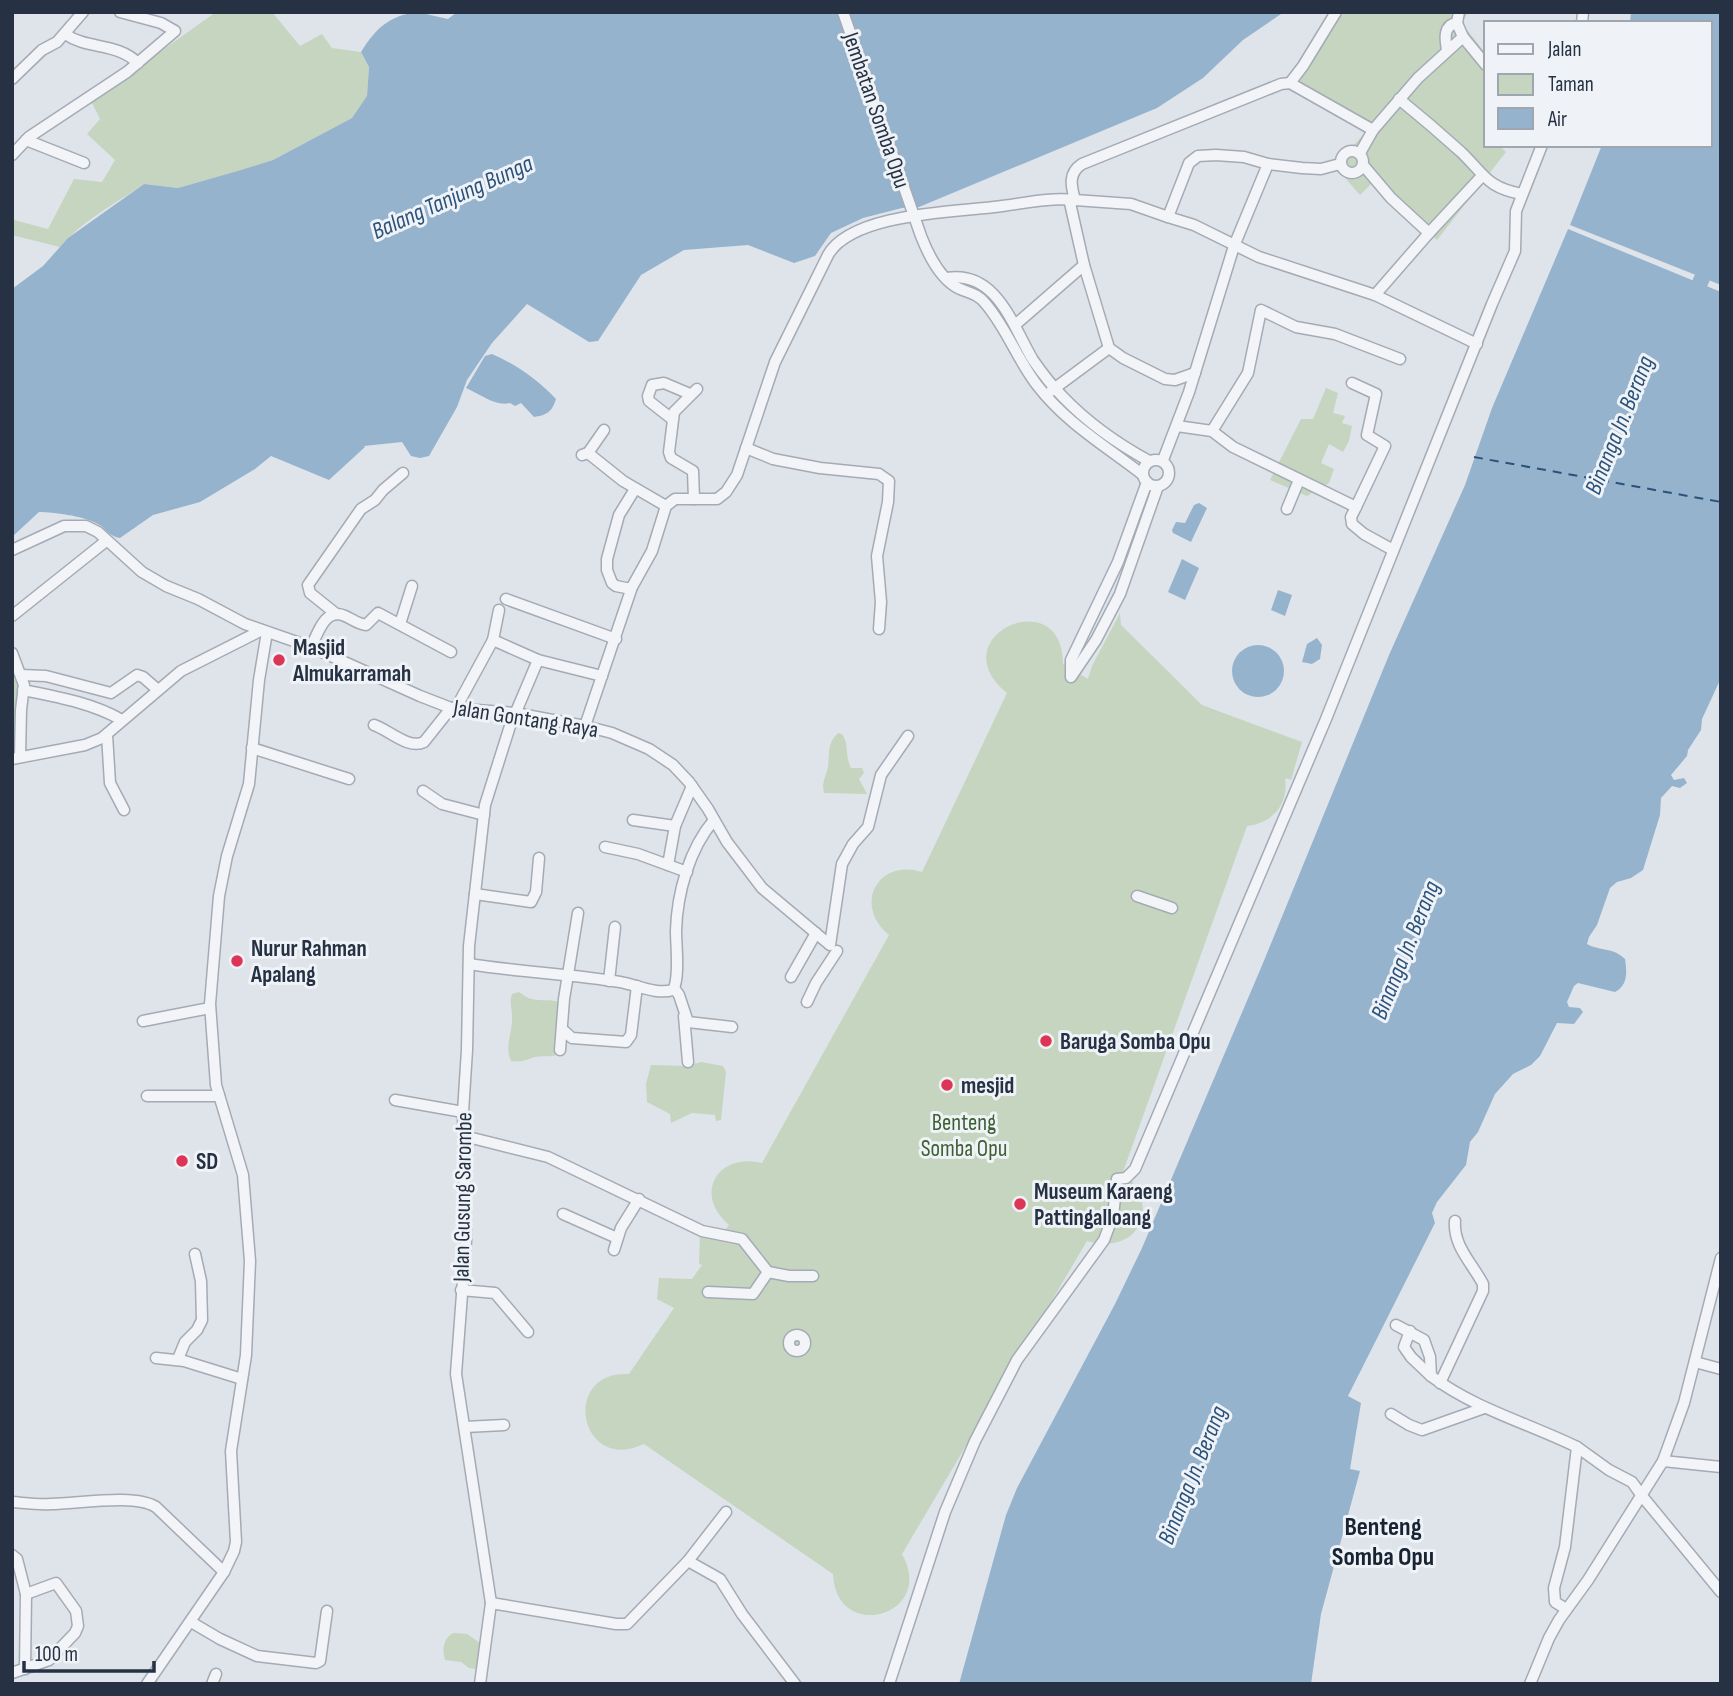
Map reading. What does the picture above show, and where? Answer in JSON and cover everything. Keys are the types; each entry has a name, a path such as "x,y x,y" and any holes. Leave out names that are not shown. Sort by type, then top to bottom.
{"street":[{"path":"12,79 32,59 57,42 83,12"},
{"path":"12,155 46,125 113,83 175,31 162,23 120,12"},
{"name":"Jembatan Somba Opu","path":"842,12 928,253 947,278"},
{"path":"1075,200 1072,179 1075,169 1082,164 1263,90 1290,83 1336,12"},
{"path":"1458,18 1462,37 1484,63"},
{"path":"1447,50 1447,29 1458,18"},
{"path":"65,34 88,44 110,47 138,63"},
{"path":"1429,233 1391,198 1363,164 1360,153 1373,130 1399,99 1462,37"},
{"path":"1290,83 1373,130"},
{"path":"1399,99 1463,154 1482,176 1504,190 1522,194"},
{"path":"26,140 84,163"},
{"path":"890,1684 941,1523 987,1414 1017,1360 1109,1230 1117,1179 1131,1175 1156,1123 1326,719 1515,251 1514,221 1541,147"},
{"path":"1340,164 1345,152 1353,150 1360,153"},
{"path":"1168,217 1189,163 1194,157 1244,156 1268,164 1321,169 1340,164"},
{"path":"1163,460 1195,373 1234,246 1268,164"},
{"path":"1340,164 1344,170 1351,173 1359,171 1363,164"},
{"path":"1375,295 1482,176"},
{"path":"585,726 631,589 654,546 666,506 675,499 717,499 726,492 737,475 775,362 833,246 853,233 912,211 998,206 1051,198 1131,204 1194,225 1259,257 1375,295 1476,344"},
{"path":"1075,200 1070,204 1084,265 1109,348 1165,379 1175,380 1195,373"},
{"path":"1015,325 1084,265"},
{"path":"947,278 959,276 986,288 1002,301 1033,360 1054,388 1091,423 1149,461"},
{"path":"947,278 956,287 976,295 988,306 1022,363 1046,396 1077,426 1145,479 1158,486"},
{"path":"1212,431 1248,373 1260,310 1302,329 1335,334 1400,359"},
{"path":"1046,396 1109,348"},
{"path":"672,419 649,401 652,385 664,383 693,391 677,406 672,419 668,452 671,458 692,471 694,499"},
{"path":"1352,383 1376,394 1367,435 1385,446 1351,517 1352,524 1393,550"},
{"path":"1177,426 1212,431 1233,447 1356,507"},
{"path":"604,430 585,454 635,489 666,506"},
{"path":"746,448 772,458 820,468 879,474 889,481 888,502 877,556 881,602 880,629"},
{"path":"1163,460 1170,475 1166,482 1158,486 1120,594 1096,640 1072,677 1071,660 1118,562 1145,479 1145,464 1149,461 1163,460"},
{"path":"403,473 376,499 361,509 308,585 310,593 335,613 366,625 378,613 451,653"},
{"path":"1287,509 1299,480"},
{"path":"631,589 614,585 606,564 619,515 635,489"},
{"name":"Jalan Gontang Raya","path":"12,550 64,526 86,526 98,532 132,564 156,581 264,631 454,708 515,713 585,726 611,733 649,749 673,765 692,786 726,842 751,876 833,948"},
{"path":"12,616 107,541"},
{"path":"400,624 412,586"},
{"path":"506,598 615,639"},
{"path":"374,725 411,744 424,742 454,708 493,640 499,610"},
{"path":"311,648 327,617 335,613"},
{"path":"12,653 21,675 23,690 16,758 85,745 107,735 158,690 194,663 264,631"},
{"path":"147,1684 224,1572 236,1542 231,1451 246,1355 250,1261 246,1195 241,1167 213,1069 210,1008 219,896 225,865 249,784 264,631"},
{"path":"493,640 538,660 602,676"},
{"name":"Jalan Gusung Sarombe","path":"480,1684 491,1603 456,1374 466,1241 463,1112 469,964 484,816 502,749 538,660"},
{"path":"21,675 46,676 111,693 137,675 158,690"},
{"path":"23,690 64,698 107,712 122,720"},
{"path":"107,735 110,783 124,810"},
{"path":"807,1002 833,948 842,864 867,827 881,775 908,736"},
{"path":"252,748 349,779"},
{"path":"668,865 675,826 692,786"},
{"path":"423,791 442,804 484,816"},
{"path":"633,820 675,826"},
{"path":"688,1062 681,1000 674,988 677,913 687,872 698,845 714,820"},
{"path":"604,847 638,854 687,872"},
{"path":"475,894 531,902 536,892 539,858"},
{"path":"1137,897 1172,908"},
{"path":"561,1050 564,999 578,913"},
{"path":"608,981 615,927"},
{"path":"791,977 816,933"},
{"path":"469,964 608,981 661,991 674,988"},
{"path":"563,1030 570,1037 588,1041 628,1041 637,986"},
{"path":"143,1021 210,1008"},
{"path":"684,1016 688,1022 733,1027"},
{"path":"147,1096 219,1096"},
{"path":"395,1100 463,1112"},
{"path":"464,1136 548,1157 702,1231 742,1238 768,1272 789,1276 813,1276"},
{"path":"614,1250 617,1238 639,1199"},
{"path":"563,1214 617,1238"},
{"path":"1440,1383 1483,1291 1483,1284 1458,1243 1454,1231 1455,1221"},
{"path":"178,1359 185,1342 197,1330 202,1320 201,1281 195,1254"},
{"path":"1530,1684 1549,1638 1566,1609 1588,1580 1662,1461 1684,1403 1721,1258"},
{"path":"708,1292 753,1294 768,1272"},
{"path":"461,1290 495,1293 528,1332"},
{"path":"1396,1325 1419,1335 1428,1347 1431,1376"},
{"path":"1410,1331 1404,1347 1410,1357 1440,1383 1484,1408 1577,1447 1609,1470 1632,1482 1721,1592"},
{"path":"156,1359 178,1359 242,1379"},
{"path":"1695,1362 1721,1369"},
{"path":"1391,1414 1422,1430 1484,1408"},
{"path":"465,1427 504,1424"},
{"path":"1566,1609 1555,1602 1553,1593 1565,1547 1577,1447"},
{"path":"1662,1461 1721,1467"},
{"path":"12,1502 146,1502 156,1507 224,1572"},
{"path":"491,1603 627,1624 688,1561 726,1512"},
{"path":"12,1555 17,1559 26,1594 25,1669"},
{"path":"688,1561 720,1579 741,1614 795,1684"},
{"path":"12,1673 42,1664 54,1657 78,1626 76,1611 56,1583 26,1594"},
{"path":"191,1622 257,1656 316,1663 320,1661 323,1653 327,1611"}],"green space":[{"path":"216,12 272,12 300,46 322,34 332,48 361,52 369,67 367,97 352,118 273,160 178,188 144,184 89,221 60,247 12,235 14,220 48,229 74,179 102,182 115,160 87,134 100,119 91,101"},
{"path":"1342,12 1469,12 1461,22 1484,51 1484,147 1501,147 1506,152 1437,240 1375,180 1360,195 1339,171 1335,156 1353,146 1365,133 1295,89"},
{"path":"1326,388 1338,393 1333,413 1345,416 1342,423 1352,426 1343,452 1329,444 1321,463 1334,469 1329,483 1307,496 1270,480 1301,419 1313,419"},
{"name":"Benteng Somba Opu","path":"1120,613 1121,625 1202,705 1302,742 1291,780 1285,778 1282,804 1272,816 1247,826 1123,1172 1135,1186 1141,1200 1143,1213 1139,1225 1131,1235 1120,1241 1105,1244 1087,1241 902,1554 909,1576 906,1593 896,1606 882,1614 865,1615 850,1609 838,1596 833,1574 644,1444 622,1450 605,1446 592,1434 586,1419 586,1403 593,1388 607,1377 629,1374 674,1308 657,1299 659,1278 692,1279 702,1265 699,1264 700,1233 721,1236 729,1225 718,1213 713,1201 715,1179 722,1170 733,1164 746,1161 762,1163 889,935 878,923 873,911 875,887 882,878 893,872 906,869 922,872 1007,693 990,672 987,653 994,637 1009,626 1027,621 1045,625 1058,639 1063,664 1088,679"},
{"path":"12,676 22,689 19,754 12,760"},
{"path":"838,733 842,734 847,746 851,768 862,768 864,773 859,779 867,794 824,793 823,784 830,747"},
{"path":"519,992 530,999 562,1003 559,1054 511,1061 508,1050 512,1022 511,1000 512,994"},
{"path":"701,1062 723,1066 726,1072 721,1120 716,1121 715,1115 692,1113 671,1123 670,1114 647,1102 646,1084 651,1065 686,1066"},
{"path":"453,1633 467,1634 480,1643 482,1648 477,1669 469,1668 461,1662 445,1660 444,1645"}],"water":[{"name":"Balang Tanjung Bunga","path":"417,12 448,19 457,12 1284,12 1243,40 1203,78 1157,108 919,207 902,208 863,218 831,233 815,256 794,263 748,245 684,250 641,275 598,341 589,342 527,304 492,343 467,380 457,407 429,456 411,456 402,442 364,446 329,480 271,456 255,469 200,502 153,515 120,538 90,521 39,512 12,537 12,289 43,266 68,238 144,184 178,188 273,160 352,118 367,96 369,67 361,52 372,36 391,20"},
{"path":"1631,12 1721,12 1721,285 1570,225 1601,147 1712,147 1712,21 1630,21"},
{"path":"1568,229 1721,292 1721,678 1702,719 1701,730 1687,756 1671,775 1674,780 1684,778 1687,783 1680,788 1672,786 1661,798 1660,815 1643,870 1610,888 1597,925 1589,937 1587,944 1616,953 1625,959 1624,982 1615,992 1578,983 1574,986 1567,1002 1569,1007 1580,1008 1583,1012 1574,1024 1557,1023 1540,1056 1531,1065 1513,1074 1495,1094 1478,1132 1470,1142 1466,1165 1437,1202 1432,1213 1435,1223 1348,1396 1361,1403 1350,1469 1360,1471 1321,1614 1311,1684 959,1684 1006,1515 1017,1488 1142,1248 1263,963 1389,655 1465,485 1492,408"},
{"path":"492,354 526,373 549,392 556,399 551,410 534,417 521,403 515,406 499,403 466,388 485,356"},
{"path":"1199,503 1207,508 1191,542 1172,530 1176,522 1185,523 1194,505"},
{"path":"1182,559 1199,568 1185,600 1168,592"},
{"path":"1278,590 1292,595 1285,616 1271,610"},
{"path":"1317,638 1322,645 1320,659 1312,664 1302,662 1307,644"},
{"path":"1258,645 1277,652 1284,671 1277,690 1258,697 1239,690 1232,671 1239,652"}],"waterway":[{"name":"Binanga Jn. Berang","path":"1692,302 1721,233"}],"ferry route":[{"path":"1474,457 1721,502"}],"place":[{"name":"Masjid Almukarramah","path":"279,660"},
{"name":"Nurur Rahman Apalang","path":"237,961"},
{"name":"Baruga Somba Opu","path":"1046,1041"},
{"name":"mesjid","path":"947,1085"},
{"name":"SD","path":"182,1161"},
{"name":"Museum Karaeng Pattingalloang","path":"1020,1204"}],"district":[{"name":"Benteng Somba Opu","path":"1383,1541"}]}
